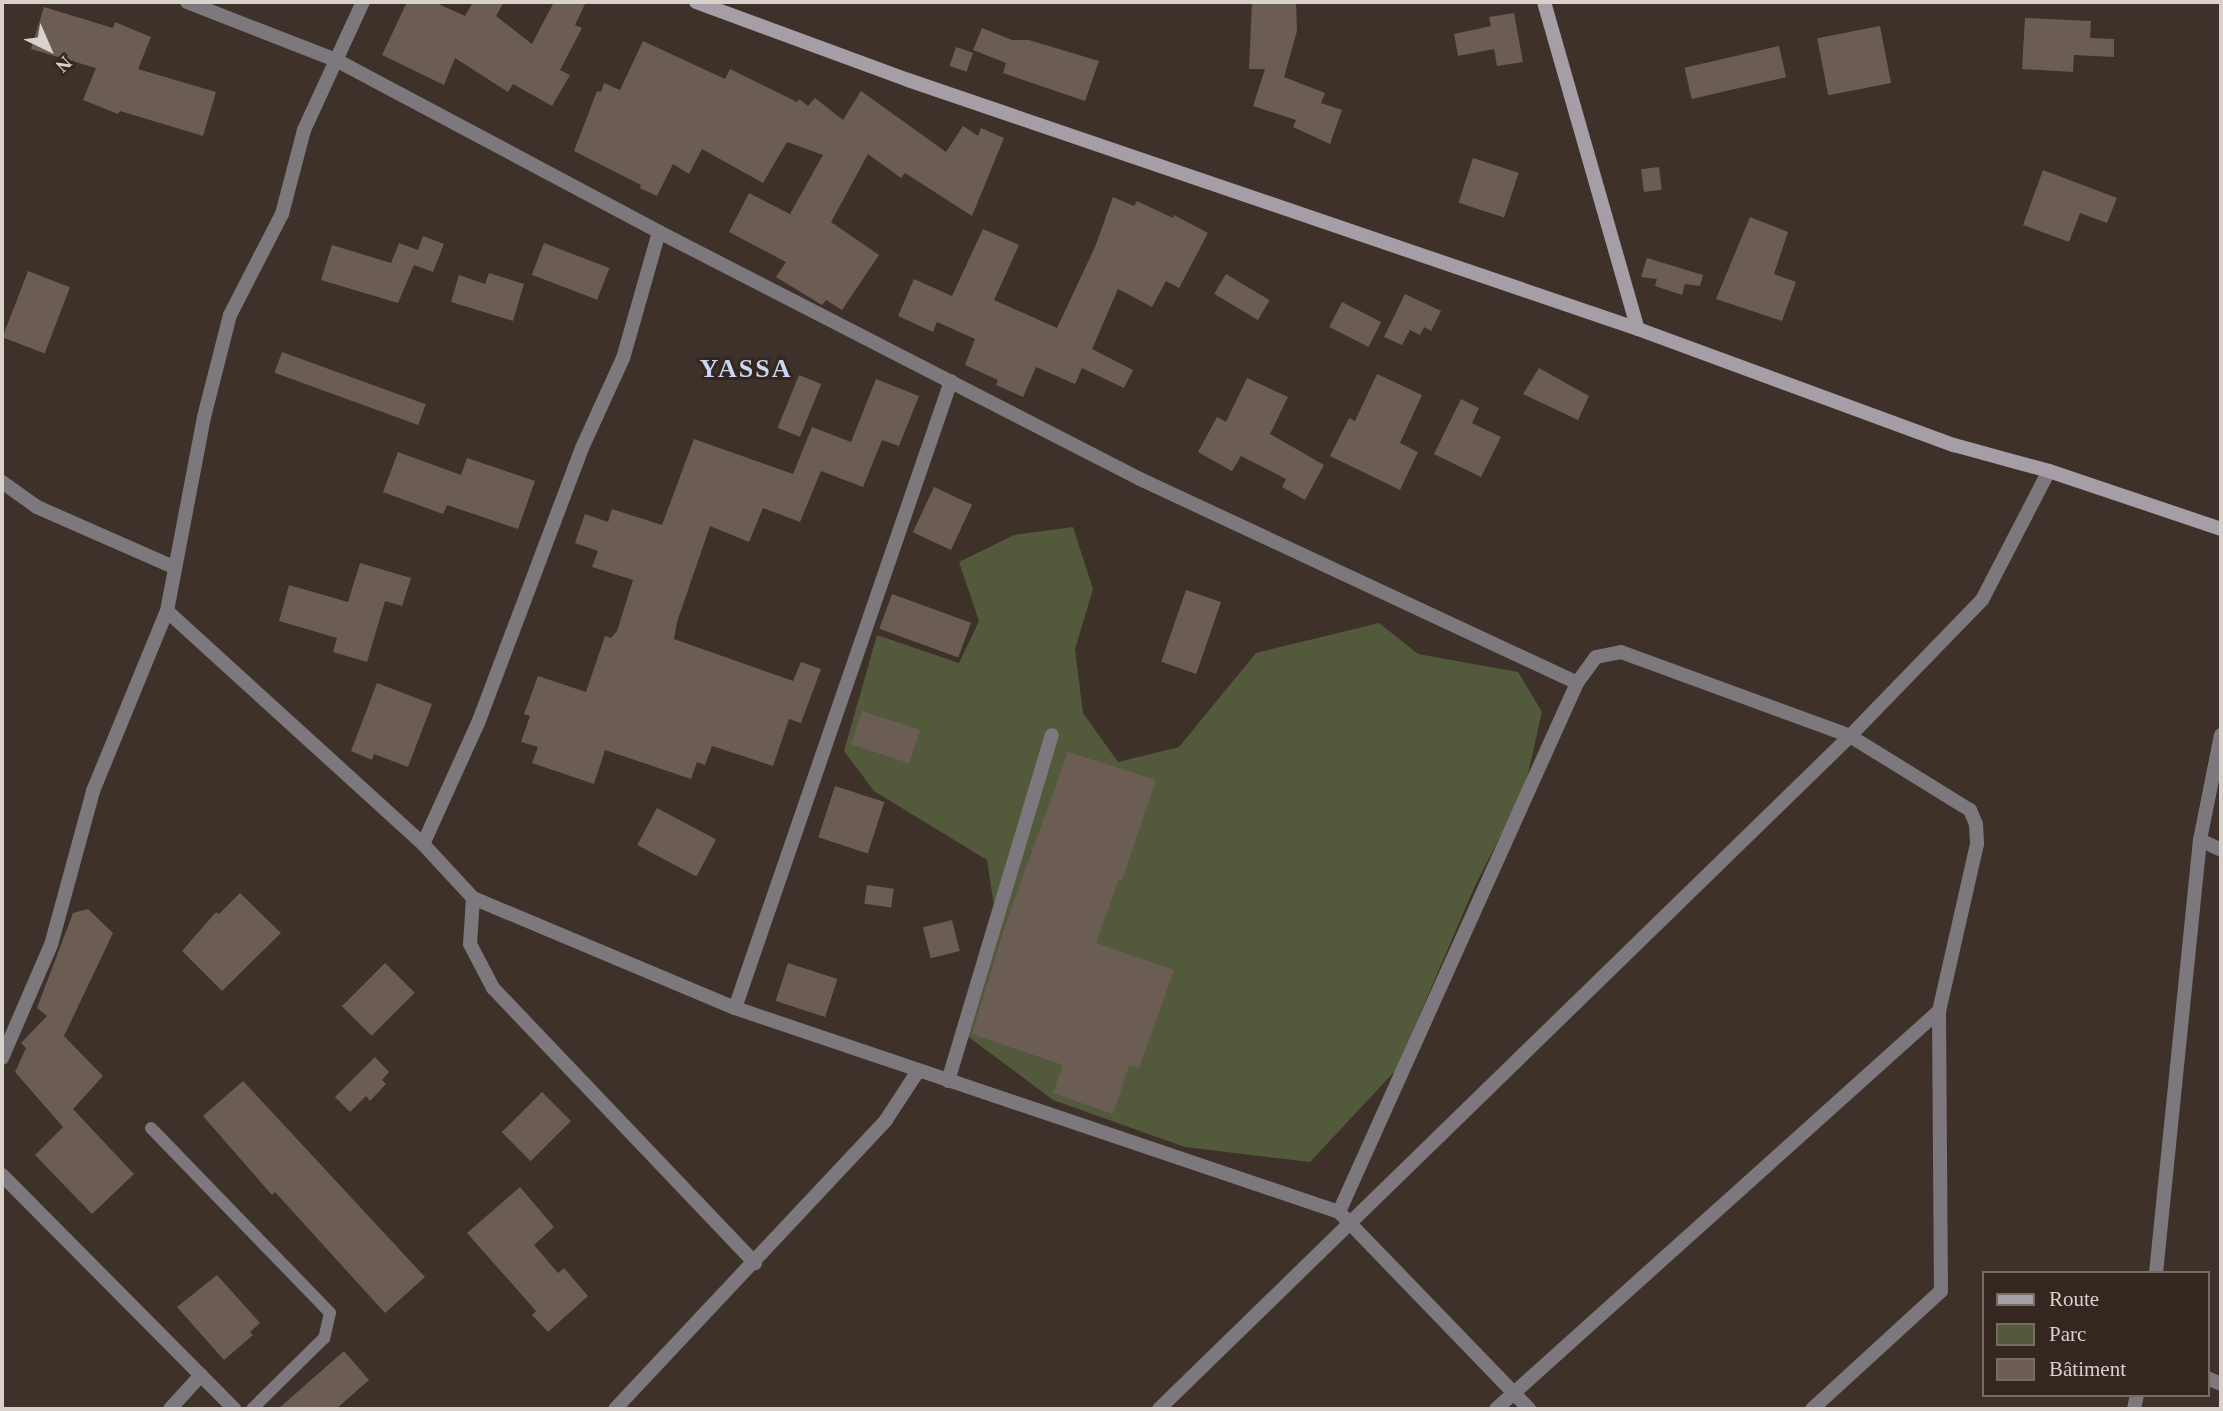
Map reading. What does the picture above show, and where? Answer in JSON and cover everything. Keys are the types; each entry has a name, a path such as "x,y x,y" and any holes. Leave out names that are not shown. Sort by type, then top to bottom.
{"main road":[{"path":"696,2 921,84 1638,329 1954,445 2049,471 2221,529"},
{"path":"1544,2 1638,329"}],"street":[{"path":"187,2 336,60 659,232 1140,479 1577,683"},
{"path":"2,1058 51,945 93,790 167,611 204,417 229,315 282,214 304,130 363,2"},
{"path":"423,844 478,723 582,448 623,358 659,232"},
{"path":"735,1008 951,381"},
{"path":"1159,1409 1850,736 1982,600 2049,471"},
{"path":"2,482 37,507 174,567"},
{"path":"167,611 423,844 473,898 735,1008 1339,1212 1529,1409"},
{"path":"1339,1212 1577,683 1596,657 1621,652 1850,736 1970,810 1976,824 1977,844 1939,1011 1941,1291 1812,1409"},
{"path":"948,1081 1052,735"},
{"path":"2156,1271 2200,840 2221,735"},
{"path":"2200,840 2221,850"},
{"path":"473,898 470,944 493,988 755,1262"},
{"path":"1496,1409 1939,1011"},
{"path":"615,1409 886,1120 918,1071"},
{"path":"2,1175 234,1409"},
{"path":"170,1409 201,1376"}],"lane":[{"path":"151,1128 330,1313 324,1338 252,1409"}],"green space":[{"path":"1073,527 1093,589 1075,649 1083,713 1118,762 1179,747 1256,653 1379,623 1418,654 1518,672 1542,712 1525,787 1474,888 1396,1070 1310,1162 1185,1147 1053,1100 966,1035 996,919 987,860 874,791 844,751 877,635 959,663 979,621 959,562 1014,535"}],"building":[{"path":"407,2 434,2 465,16 473,2 504,2 496,16 532,44 554,2 586,2 575,25 582,28 560,70 570,75 552,106 513,84 508,92 455,58 444,85 382,55"},
{"path":"1252,2 1296,2 1297,31 1284,77 1325,93 1321,103 1342,110 1330,144 1293,127 1296,120 1253,106 1265,69 1249,69"},
{"path":"44,7 113,28 115,22 151,37 138,69 216,92 203,136 120,111 118,114 83,100 96,68 31,49"},
{"path":"1514,13 1523,62 1497,66 1494,49 1458,56 1454,34 1491,26 1489,17"},
{"path":"2025,18 2091,21 2090,38 2114,39 2114,57 2074,55 2073,72 2022,69"},
{"path":"1880,26 1891,83 1828,95 1817,38"},
{"path":"982,28 1012,40 1029,40 1099,61 1085,101 1003,73 1006,63 973,50"},
{"path":"643,41 725,79 730,69 797,102 799,99 808,106 815,98 843,120 861,91 946,152 963,126 978,136 981,128 1004,138 972,216 905,173 901,178 868,154 831,222 879,255 842,310 826,300 822,305 776,277 786,262 729,232 749,193 790,214 823,155 787,142 763,183 702,149 689,174 673,164 657,196 574,151 597,91 601,92 604,83 620,90"},
{"path":"1779,46 1786,77 1692,99 1684,68"},
{"path":"956,47 973,53 967,72 949,66"},
{"path":"1473,158 1519,173 1504,218 1458,203"},
{"path":"1659,167 1662,190 1644,192 1641,169"},
{"path":"2043,170 2117,198 2107,223 2080,213 2069,242 2023,225"},
{"path":"1113,197 1134,206 1137,201 1173,218 1174,215 1208,233 1179,288 1166,281 1152,307 1118,289 1092,349 1133,370 1124,388 1082,368 1075,384 1036,367 1023,397 996,385 998,380 965,365 975,339 937,322 933,332 898,316 914,279 952,296 983,229 1019,245 994,300 1057,328 1095,247"},
{"path":"1750,217 1788,232 1774,274 1796,282 1782,321 1716,299"},
{"path":"423,236 444,244 433,272 414,265 398,303 321,280 332,245 391,263 399,243 418,250"},
{"path":"544,243 609,268 597,300 532,275"},
{"path":"1647,258 1703,275 1700,286 1685,284 1682,295 1655,286 1657,279 1641,277"},
{"path":"28,271 70,287 45,353 3,337"},
{"path":"489,273 524,284 513,321 451,302 459,275 485,284"},
{"path":"1226,274 1270,300 1258,320 1214,294"},
{"path":"1405,294 1441,311 1431,331 1424,327 1420,335 1410,330 1402,345 1384,337"},
{"path":"1342,302 1381,322 1368,347 1329,327"},
{"path":"282,352 426,404 418,425 274,373"},
{"path":"1539,368 1589,396 1578,420 1523,394"},
{"path":"1377,374 1422,395 1400,443 1418,452 1400,490 1330,456 1349,418 1355,421"},
{"path":"799,375 821,384 800,437 778,428"},
{"path":"1247,378 1288,397 1270,434 1324,465 1305,500 1282,487 1286,479 1241,456 1232,471 1198,452 1217,417 1226,422"},
{"path":"876,379 919,396 899,446 882,440 863,487 821,471 800,522 763,508 749,542 710,526 677,622 674,639 793,681 801,662 821,669 801,723 789,719 773,766 712,746 705,765 697,762 691,779 605,750 594,784 532,763 538,747 521,742 530,716 524,714 538,676 586,692 605,636 611,638 617,631 633,580 592,567 598,551 575,543 585,514 608,522 612,509 662,525 694,439 793,474 812,427 851,442"},
{"path":"1461,399 1479,408 1472,423 1501,437 1481,477 1434,454"},
{"path":"398,452 461,475 467,458 535,481 518,529 447,505 443,514 383,492"},
{"path":"934,487 972,505 951,550 913,532"},
{"path":"360,563 411,578 402,606 385,601 367,662 333,652 337,638 279,621 289,585 348,602"},
{"path":"1186,590 1221,602 1196,674 1161,662"},
{"path":"892,594 971,623 958,657 879,629"},
{"path":"377,683 432,704 408,767 374,754 372,760 351,751"},
{"path":"862,711 920,730 909,763 851,744"},
{"path":"1068,752 1156,780 1122,880 1119,879 1096,943 1174,970 1139,1068 1129,1065 1113,1114 1053,1093 1063,1065 972,1034 1005,926"},
{"path":"835,786 884,802 868,853 818,837"},
{"path":"657,808 716,839 696,877 637,845"},
{"path":"867,885 894,889 891,908 864,904"},
{"path":"240,893 281,933 222,991 182,951 216,912 219,914"},
{"path":"88,909 113,933 64,1036 103,1076 73,1109 134,1174 92,1214 35,1155 63,1127 15,1072 26,1048 21,1043 47,1016 37,1008 73,913"},
{"path":"952,920 960,951 931,958 923,927"},
{"path":"385,963 415,993 372,1036 342,1006"},
{"path":"788,963 837,979 825,1017 776,1001"},
{"path":"375,1057 389,1072 382,1080 386,1084 370,1101 366,1096 350,1112 335,1097"},
{"path":"243,1081 425,1277 385,1313 275,1192 272,1195 203,1116"},
{"path":"542,1092 571,1121 531,1161 502,1132"},
{"path":"520,1187 554,1227 534,1245 558,1273 564,1268 588,1296 548,1332 532,1315 536,1311 467,1233"},
{"path":"217,1275 260,1323 250,1332 253,1335 224,1360 177,1307"},
{"path":"344,1351 369,1380 336,1409 278,1409"}],"district":[{"name":"YASSA","path":"746,369"}]}
